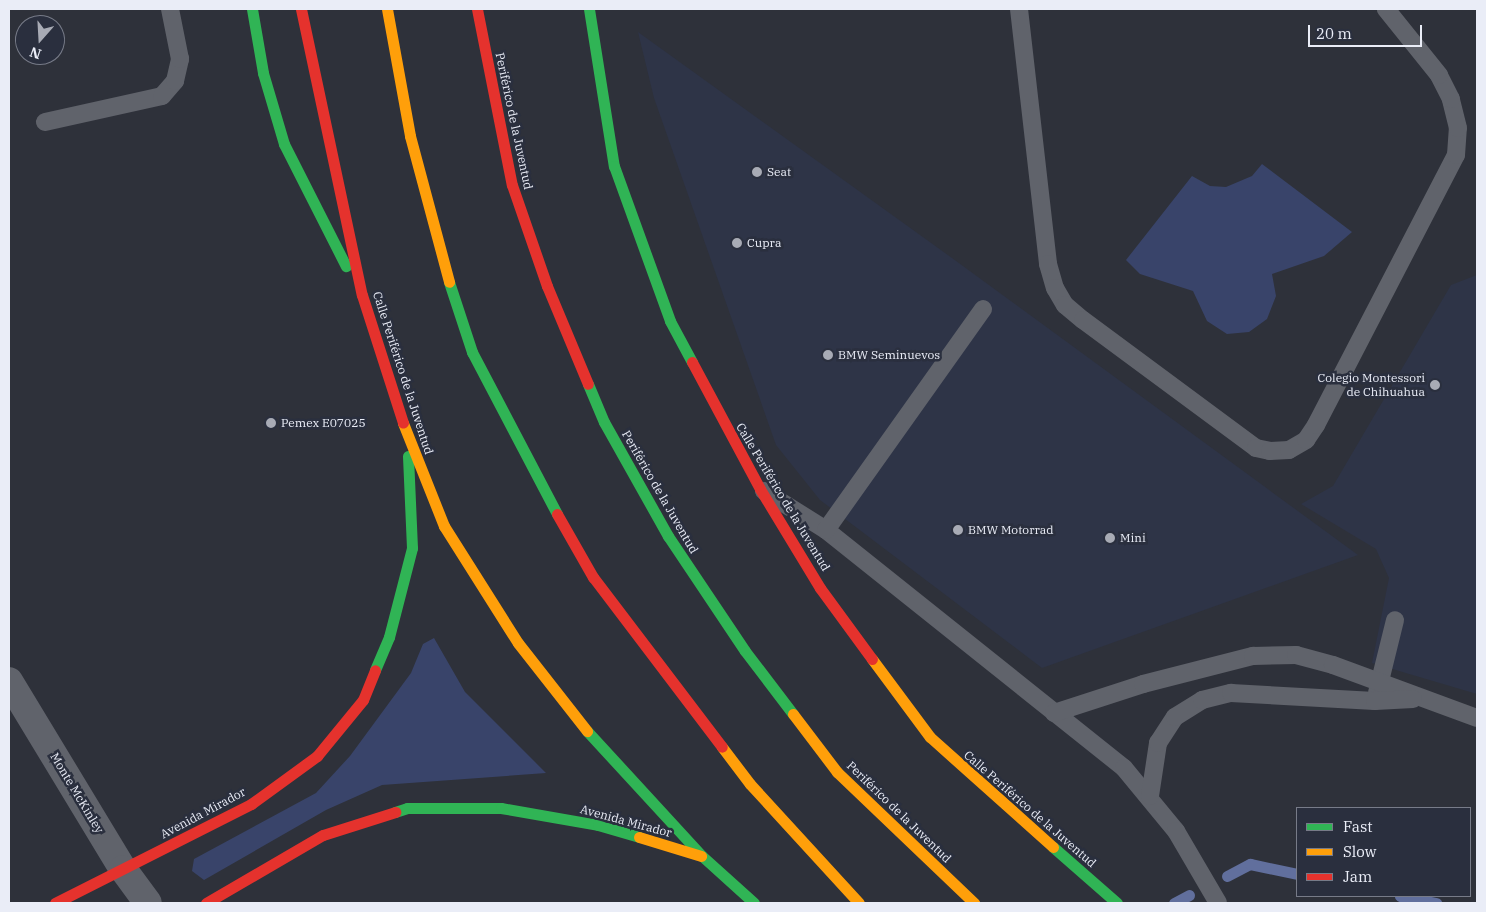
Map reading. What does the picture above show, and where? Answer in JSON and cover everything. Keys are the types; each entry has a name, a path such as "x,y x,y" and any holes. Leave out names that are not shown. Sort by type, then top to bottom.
{"main road":[{"path":"252,9 263,73 284,144 362,295"},
{"name":"Calle Periférico de la Juventud","path":"301,9 362,295 407,435 444,526 518,643 606,756 702,856 754,903"},
{"path":"387,9 410,136 440,253 472,352 529,466 593,577 750,784 859,903"},
{"name":"Periférico de la Juventud","path":"477,9 512,185 547,286 604,422 668,536 744,651 837,772 974,903"},
{"name":"Calle Periférico de la Juventud","path":"589,9 614,166 638,239 670,321 760,489 820,588 930,737 1117,903"},
{"name":"Avenida Mirador","path":"55,903 251,804 317,756 363,700 389,637 412,548 407,435"},
{"name":"Avenida Mirador","path":"206,903 323,835 406,808 501,808 598,825 702,856"}],"street":[{"name":"Monte McKinley","path":"9,681 123,869 148,903"}],"lane":[{"path":"45,122 162,96 175,81 180,59 170,9"},
{"path":"1019,9 1048,264 1055,288 1065,305 1083,320 1256,448 1270,451 1289,450 1306,440 1316,425 1456,155 1458,128 1451,99 1438,75 1386,9"},
{"path":"826,530 982,309"},
{"path":"760,489 826,530 1094,743 1150,796 1176,831 1218,903"},
{"path":"1375,701 1395,620"},
{"path":"1054,713 1143,684 1253,656 1296,655 1477,718"},
{"path":"1150,796 1158,743 1175,717 1202,700 1231,693 1375,701 1419,699"}],"shaded area":[{"path":"638,32 952,258 1358,555 1042,668 820,500 776,445 654,98"},
{"path":"1262,164 1352,232 1324,256 1272,274 1276,296 1267,319 1249,332 1227,334 1207,321 1193,291 1140,274 1126,260 1192,176 1210,186 1226,187 1252,176"},
{"name":"Colegio Montessori de Chihuahua","path":"1477,275 1477,694 1372,663 1389,578 1376,549 1301,504 1333,486 1451,285"},
{"path":"434,638 465,692 546,773 382,785 326,810 204,880 192,871 194,859 316,793 350,756 411,673 423,644"}],"waterway":[{"path":"1227,876 1250,864 1296,874"},
{"path":"1174,903 1189,895"},
{"path":"1405,897 1436,903"}],"traffic: fast":[{"path":"252,9 263,73 284,144 346,266"},
{"path":"589,9 614,166 670,321 692,362"},
{"path":"449,282 472,352 557,514"},
{"path":"588,384 604,422 668,536 745,651 793,714"},
{"path":"375,670 389,637 412,548 408,456"},
{"path":"587,731 702,856 754,903"},
{"path":"395,812 407,808 501,808 598,825 639,837"},
{"path":"1053,847 1117,903"}],"traffic: slow":[{"path":"387,9 410,136 449,282"},
{"path":"403,423 444,526 518,643 587,731"},
{"path":"872,659 930,737 1053,847"},
{"path":"793,714 837,772 974,903"},
{"path":"722,747 750,784 859,903"},
{"path":"639,837 701,856"}],"traffic: jam":[{"path":"301,9 362,295 403,423"},
{"path":"477,9 512,185 547,286 588,384"},
{"path":"692,362 760,489 820,588 872,659"},
{"path":"557,514 593,577 722,747"},
{"path":"55,903 251,804 317,756 363,700 375,670"},
{"path":"206,903 323,835 395,812"}],"place":[{"name":"Seat","path":"757,172"},
{"name":"Cupra","path":"737,243"},
{"name":"BMW Seminuevos","path":"828,355"},
{"name":"Colegio Montessori de Chihuahua","path":"1435,385"},
{"name":"Pemex E07025","path":"271,423"},
{"name":"BMW Motorrad","path":"958,530"},
{"name":"Mini","path":"1110,538"}]}
